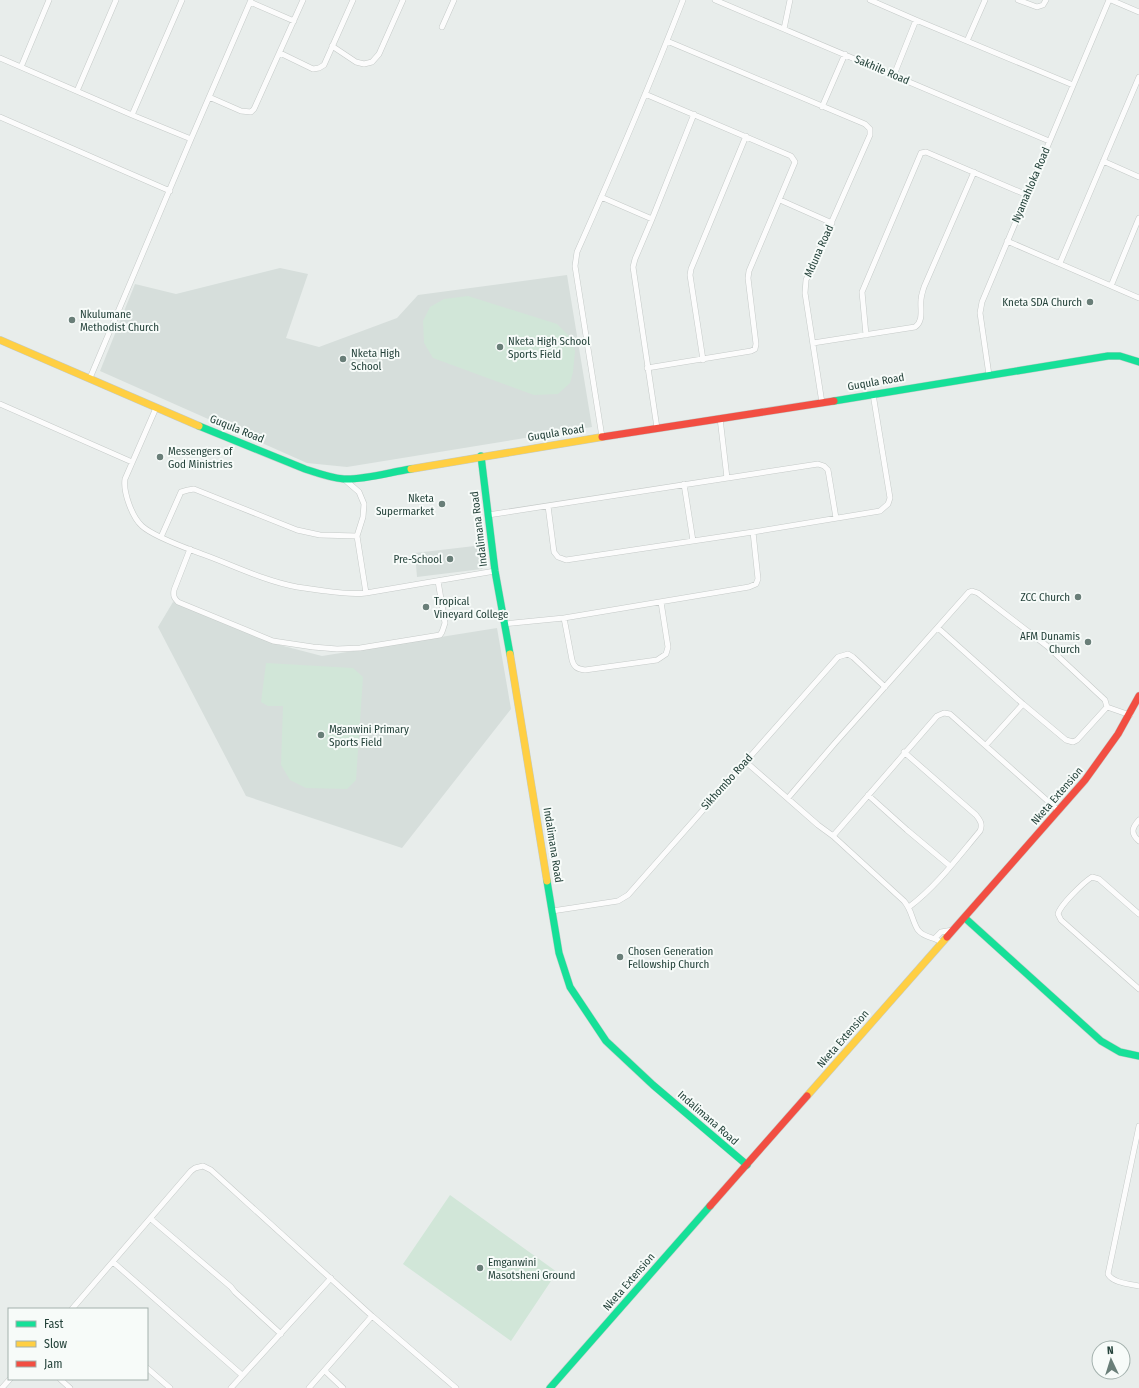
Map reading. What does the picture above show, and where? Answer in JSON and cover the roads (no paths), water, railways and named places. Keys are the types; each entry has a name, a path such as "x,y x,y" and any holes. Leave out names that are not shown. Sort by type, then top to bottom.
{"street":[{"path":"21,67 49,0"},
{"path":"77,91 116,0"},
{"path":"132,115 182,0"},
{"path":"209,97 240,111 251,112 256,105 303,0"},
{"path":"280,53 313,69 322,67 353,0"},
{"path":"332,46 356,62 364,64 372,62 379,54 403,0"},
{"path":"442,27 454,0"},
{"path":"602,437 575,266 577,252 645,94 683,0"},
{"name":"Sakhile Road","path":"715,0 1049,141"},
{"path":"784,29 790,0"},
{"path":"870,0 1073,85"},
{"path":"967,41 985,0"},
{"path":"1018,0 1037,7 1043,5 1046,0"},
{"path":"1110,0 1139,12"},
{"name":"Nyamahloka Road","path":"988,375 980,307 1007,240 1110,0"},
{"path":"90,378 251,1 294,21"},
{"path":"894,75 916,20"},
{"path":"667,41 822,107 845,54"},
{"path":"0,58 191,139"},
{"path":"1060,263 1139,78"},
{"path":"645,94 791,156 794,159 795,165 749,271 748,278 756,344 755,349 703,360 647,368"},
{"name":"Mduna Road","path":"822,107 865,124 870,129 870,136 806,280 805,287 822,403"},
{"path":"657,428 633,267 694,114"},
{"path":"0,118 170,191"},
{"path":"703,360 690,275 691,269 746,136"},
{"path":"866,336 862,292 922,152 926,152 1027,195"},
{"path":"1103,161 1139,177"},
{"path":"813,343 866,336 915,326 920,322 921,300 924,287 974,172"},
{"path":"601,197 652,219"},
{"path":"780,200 832,222"},
{"path":"1111,286 1139,218"},
{"path":"1007,240 1139,298"},
{"name":"Guqula Road","path":"0,340 156,408 305,470 344,479 372,476 481,456 822,403 1108,356 1120,356 1139,362"},
{"path":"548,506 554,552 558,557 566,560 693,542 880,511 888,504 889,491 873,394"},
{"path":"0,404 132,462"},
{"path":"156,408 124,483 127,497 139,524 161,537 288,585 345,594 366,593 495,571"},
{"path":"720,418 727,478"},
{"name":"Indalimana Road","path":"481,456 495,571 559,953 570,987 606,1041 627,1062 746,1165"},
{"path":"488,515 684,484 822,465 827,468 829,472 836,518"},
{"path":"344,479 359,492 364,504 363,518 357,536 366,593"},
{"path":"684,484 693,542"},
{"path":"161,537 181,492 191,489 303,532 330,536 357,536"},
{"path":"504,624 564,618 749,588 756,584 758,579 753,532"},
{"path":"190,549 173,594 174,598 178,602 273,641 306,647 355,649 440,635 445,623 438,581"},
{"path":"788,798 967,593 972,591 978,593 1047,646 1105,700 1107,707"},
{"path":"564,618 572,660 574,665 579,669 585,670 657,660 664,656 668,647 661,602"},
{"path":"938,628 1022,704 1062,737 1073,742 1080,738 1107,707"},
{"name":"Sikhombo Road","path":"552,910 592,906 623,899 834,661 842,655 848,654 854,656 885,687"},
{"name":"Nketa Extension","path":"550,1388 1058,812 1099,762 1130,715 1139,696"},
{"path":"986,745 1022,704"},
{"path":"1107,707 1130,715"},
{"path":"833,836 904,752 937,716 944,713 950,714 986,745 1058,812"},
{"path":"904,752 976,815 981,826 980,831 929,890 910,907"},
{"path":"746,762 818,825 833,836 910,907 914,921 919,930 927,937 935,938 942,943"},
{"path":"868,795 950,866"},
{"path":"1139,820 1132,831 1134,836 1139,841"},
{"path":"1139,914 1099,879 1092,877 1086,881 1061,907 1058,914 1061,920 1139,989"},
{"path":"965,918 1102,1042 1120,1052 1139,1056"},
{"path":"935,938 941,932 954,930"},
{"path":"1139,1126 1118,1218 1108,1274 1109,1277 1116,1281 1139,1286"},
{"path":"76,1308 113,1262 191,1171 195,1168 204,1166 372,1316 456,1388"},
{"path":"151,1218 231,1287 281,1334"},
{"path":"113,1262 242,1375"},
{"path":"231,1388 331,1278"},
{"path":"309,1388 372,1316"},
{"path":"148,1369 170,1388"},
{"path":"325,1371 343,1388"},
{"path":"2,1388 9,1380"},
{"path":"61,1380 70,1388"}],"place":[{"name":"Kneta SDA Church","path":"1090,302"},
{"name":"Nkulumane Methodist Church","path":"72,320"},
{"name":"Nketa High School Sports Field","path":"500,347"},
{"name":"Nketa High School","path":"343,359"},
{"name":"Messengers of God Ministries","path":"160,457"},
{"name":"Nketa Supermarket","path":"442,504"},
{"name":"Pre-School","path":"450,559"},
{"name":"ZCC Church","path":"1078,597"},
{"name":"Tropical Vineyard College","path":"426,607"},
{"name":"AFM Dunamis Church","path":"1088,642"},
{"name":"Mganwini Primary Sports Field","path":"321,735"},
{"name":"Chosen Generation Fellowship Church","path":"620,957"},
{"name":"Emganwini Masotsheni Ground","path":"480,1268"}]}
